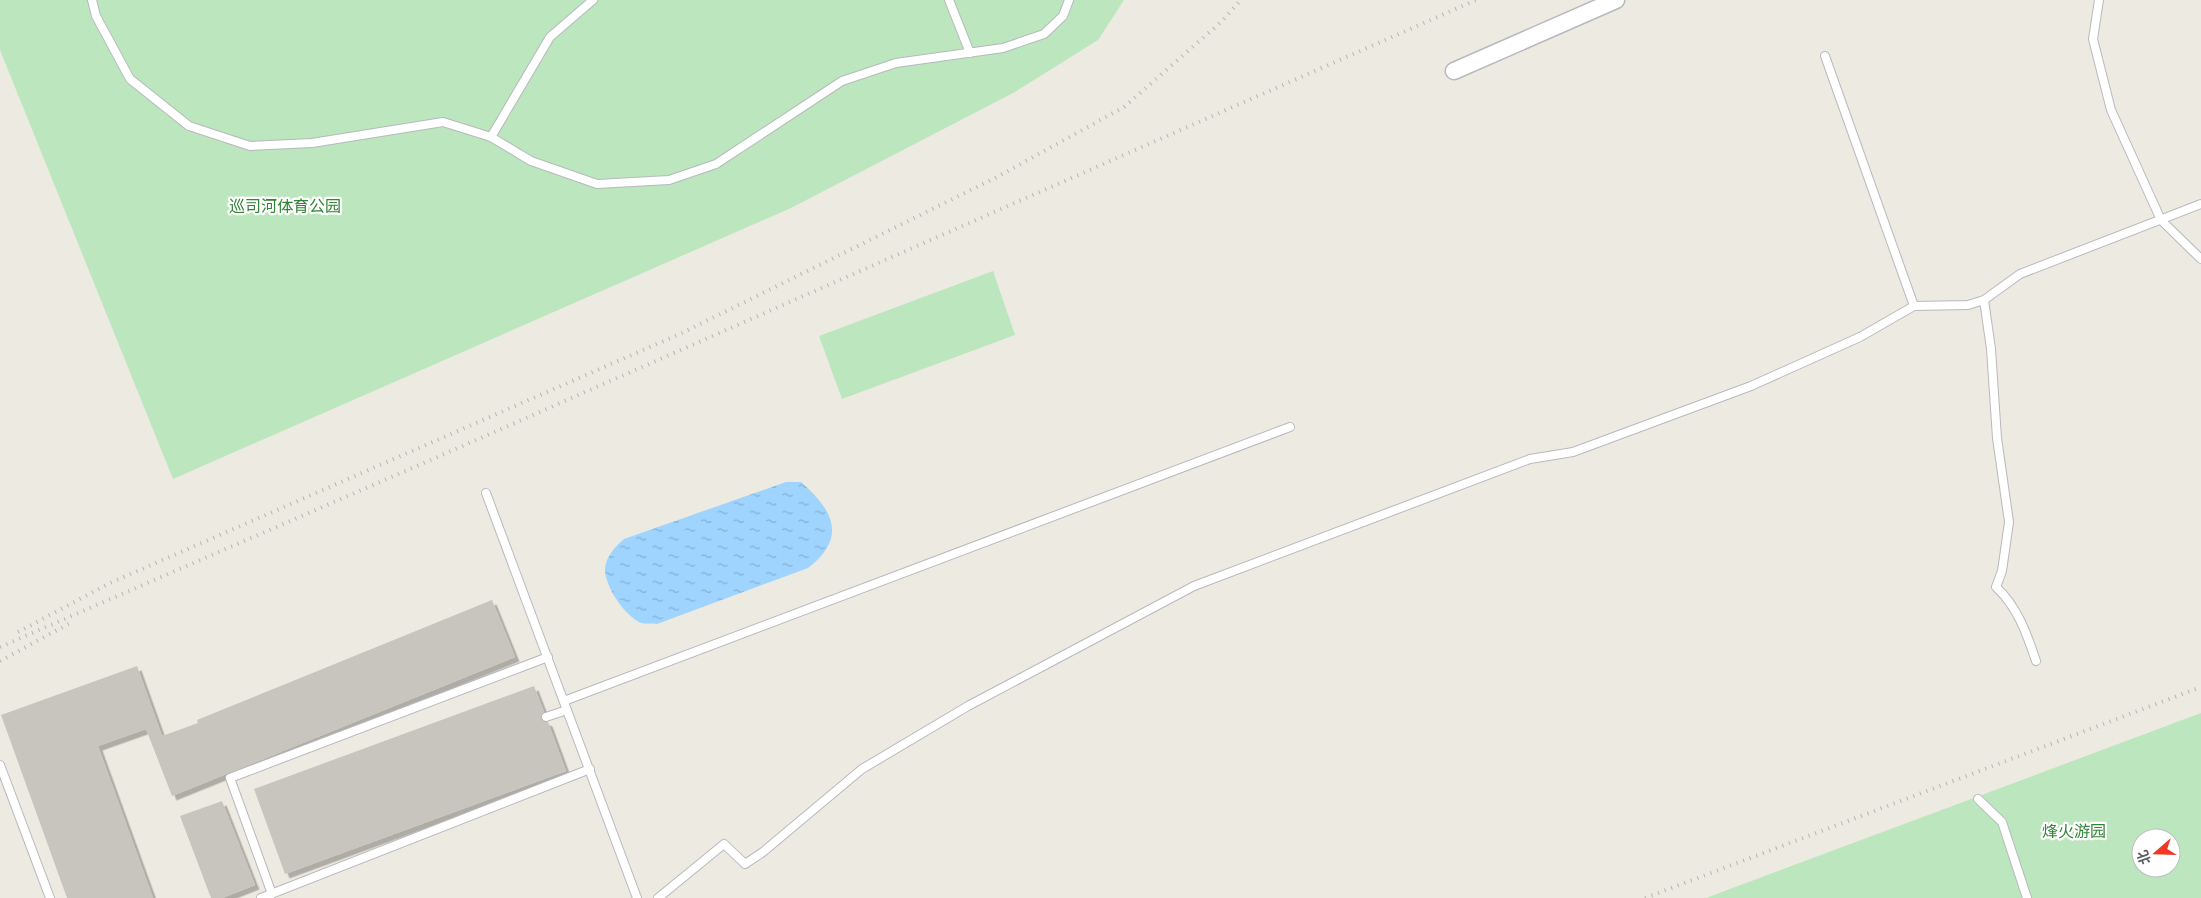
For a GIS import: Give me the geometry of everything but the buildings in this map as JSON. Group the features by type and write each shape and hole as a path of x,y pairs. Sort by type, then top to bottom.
{"street":[{"path":"1454,72 1616,0"}],"lane":[{"path":"92,0 96,16 130,79 188,126 250,146 312,143 443,122 491,137 531,162 597,184 669,180 716,164 842,81 896,63 1003,48 1044,34 1063,16 1069,0"},
{"path":"491,137 550,37 593,0"},
{"path":"950,0 970,53"},
{"path":"2100,0 2093,39 2111,110 2161,220 2201,259"},
{"path":"1825,56 1914,306"},
{"path":"658,898 724,844 745,864 763,852 862,769 968,706 1194,586 1530,459 1573,452 1751,386 1860,337 1914,306 1968,305 1984,300 2020,274 2201,204"},
{"path":"1984,300 1991,350 1997,438 2009,522 2002,571 1996,587 2003,594 2026,630 2036,661"},
{"path":"564,701 1290,427"},
{"path":"486,493 637,898"},
{"path":"272,894 230,778 548,657"},
{"path":"546,717 567,710"},
{"path":"0,765 3,780 50,898"},
{"path":"261,898 590,769"},
{"path":"1978,800 2002,822 2027,898"}],"green space":[{"name":"巡司河体育公园","path":"0,0 1124,0 1098,40 1015,92 791,208 173,479 0,50"},
{"path":"993,271 1015,335 842,399 819,336"},
{"name":"烽火游园","path":"2201,713 2201,898 1706,898"}],"water":[{"path":"786,482 801,482 812,492 828,513 831,524 832,535 828,545 820,557 808,568 657,624 641,623 622,607 608,583 605,568 610,555 624,539"}],"railway":[{"path":"18,632 110,583 682,333 995,178 1124,107 1220,23 1241,0"},
{"path":"0,647 433,459 1476,0"},
{"path":"0,661 72,622"},
{"path":"1645,898 2201,687"}]}
